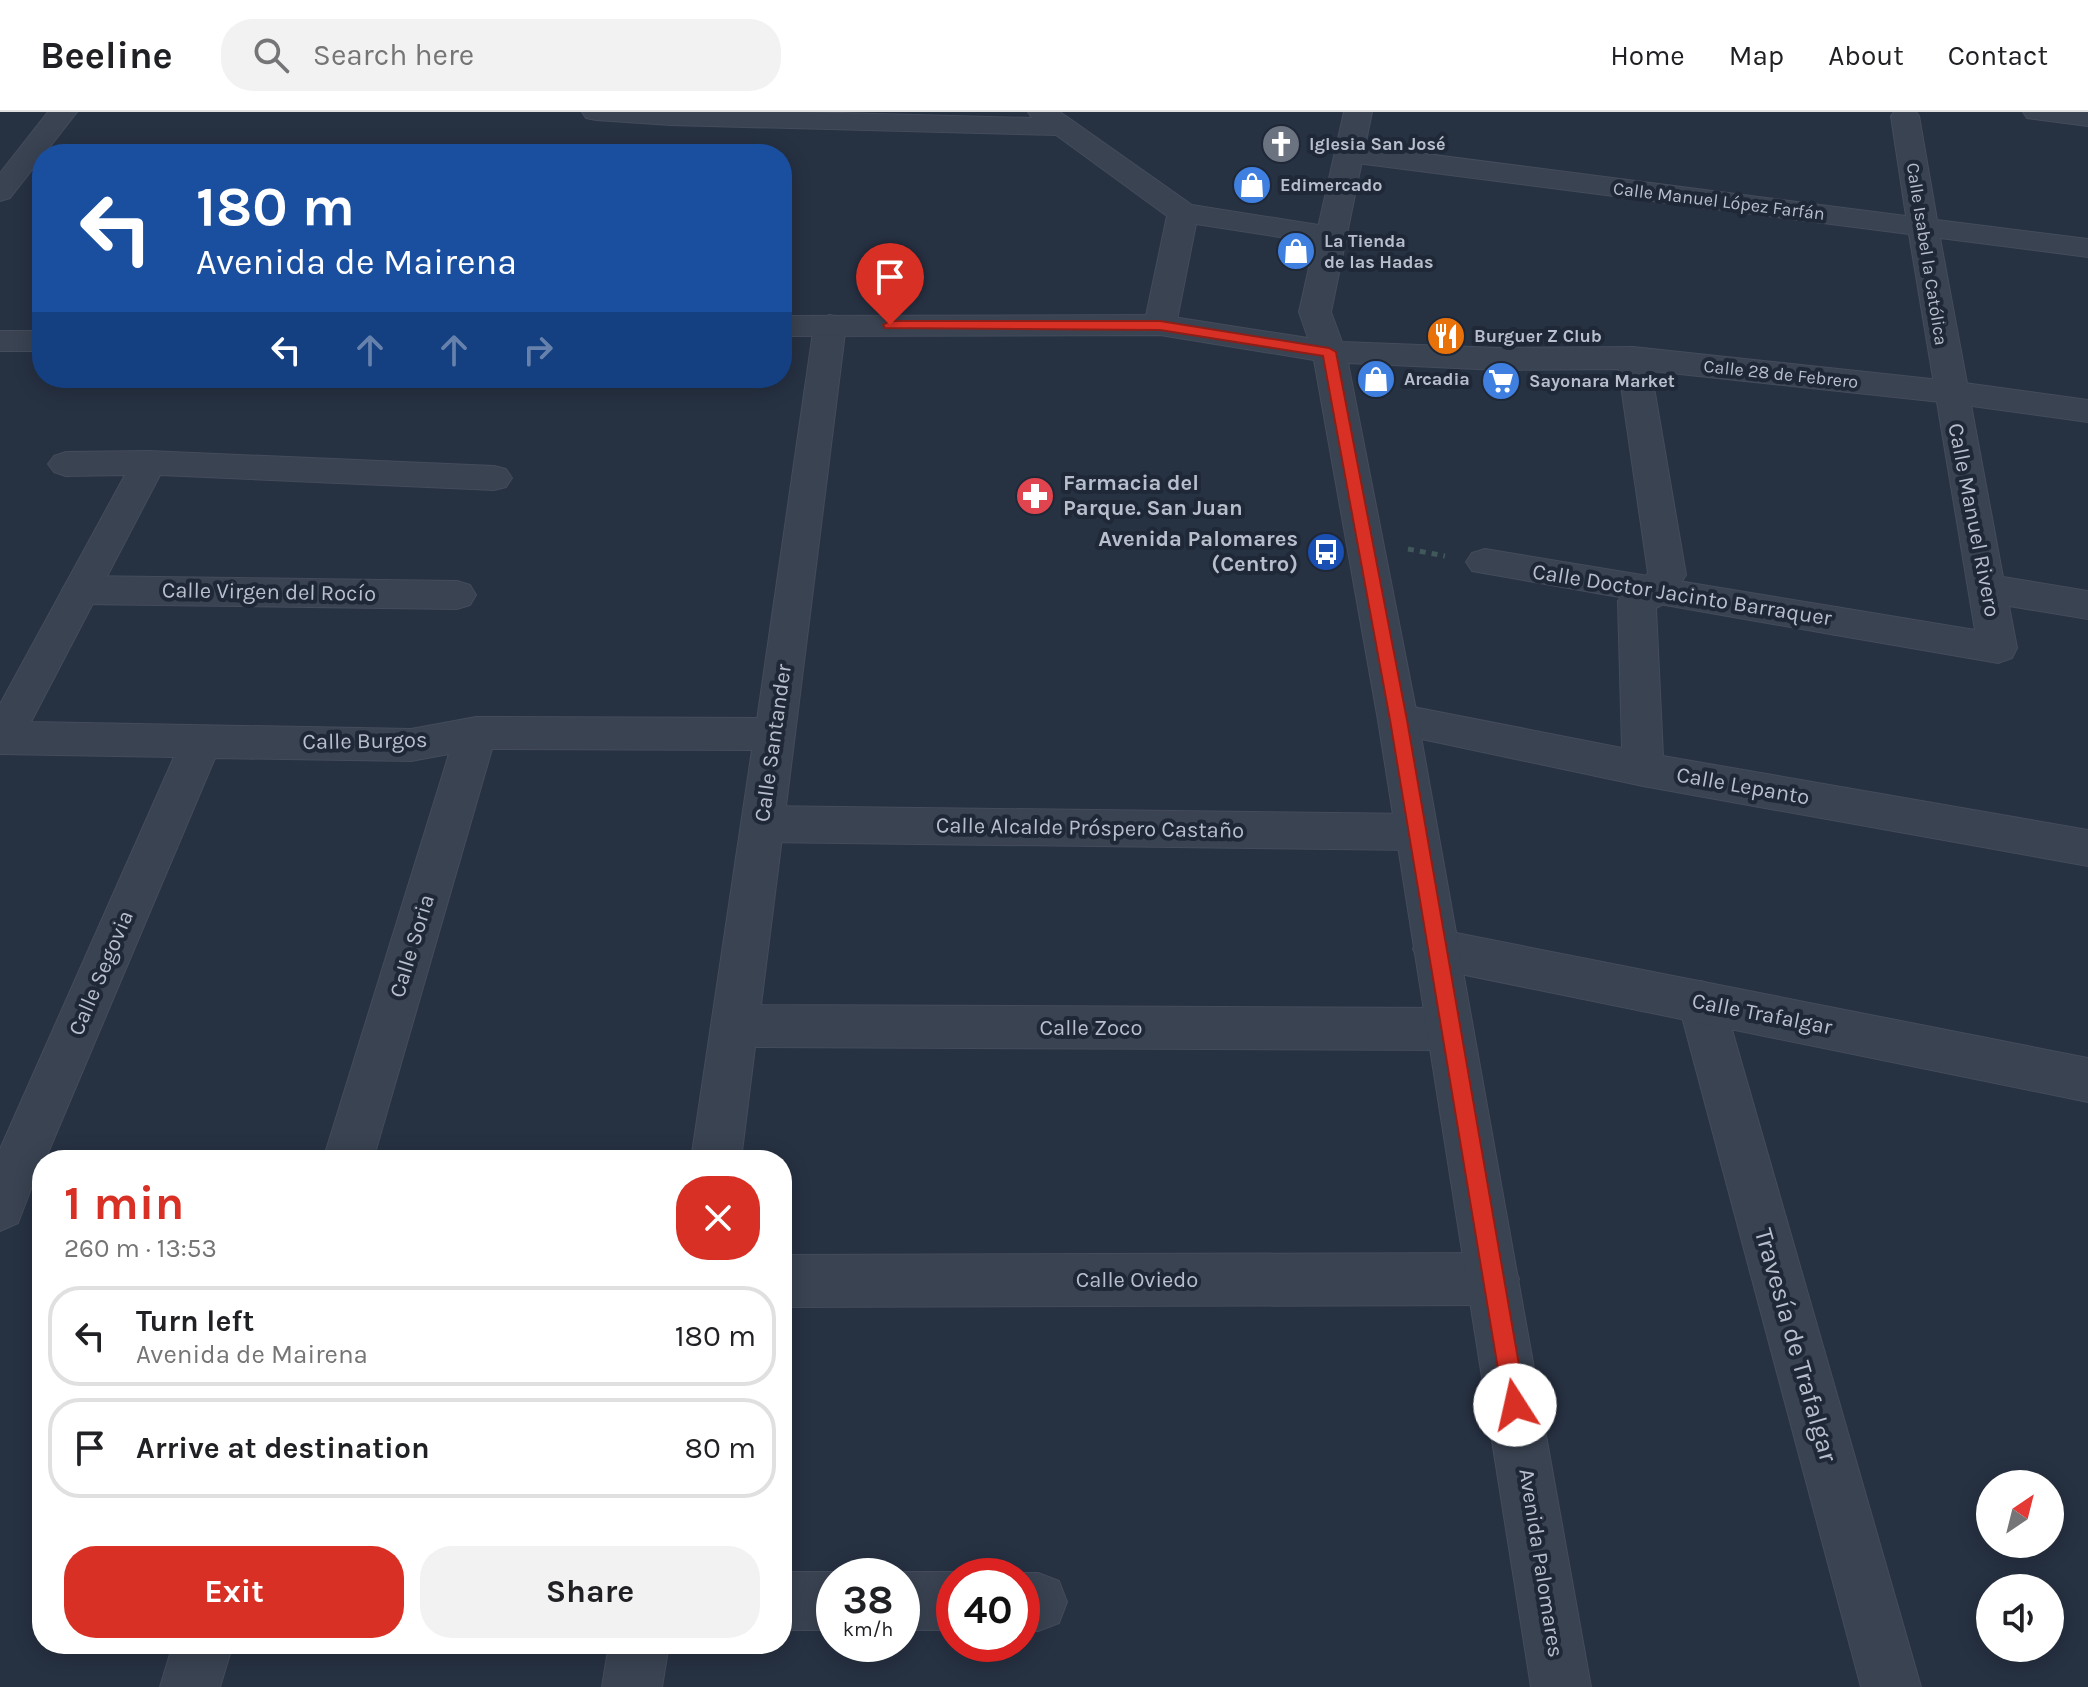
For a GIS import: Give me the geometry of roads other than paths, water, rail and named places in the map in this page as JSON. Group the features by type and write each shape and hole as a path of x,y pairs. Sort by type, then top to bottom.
{"street":[{"path":"38,144 63,112"},
{"path":"596,112 1052,120 1183,213 1331,236"},
{"name":"Avenida Palomares","path":"1358,112 1315,312 1329,352 1398,720 1561,1687"},
{"path":"2037,112 2088,118"},
{"name":"Calle Isabel la Católica","path":"1906,113 1950,392"},
{"path":"0,192 32,151"},
{"name":"Calle Manuel López Farfán","path":"1349,153 2088,248"},
{"path":"1160,325 1183,213"},
{"name":"Calle Santander","path":"717,1150 830,325"},
{"name":"Calle 28 de Febrero","path":"792,326 1160,325 1329,352 1499,359 1633,358 1950,392 2088,411"},
{"path":"0,341 32,341"},
{"path":"1633,358 1667,575 1656,591 1637,601 1643,769"},
{"name":"Calle Manuel Rivero","path":"1950,392 1998,648"},
{"path":"66,464 149,463 494,478"},
{"name":"Calle Burgos","path":"149,463 1,738 411,745 476,733 775,734"},
{"name":"Calle Doctor Jacinto Barraquer","path":"1485,562 1998,648"},
{"path":"1987,588 2088,605"},
{"name":"Calle Virgen del Rocío","path":"81,590 457,595"},
{"name":"Calle Lepanto","path":"1398,720 1643,769 2088,848"},
{"name":"Calle Soria","path":"351,1150 476,733"},
{"name":"Calle Segovia","path":"0,1206 202,741"},
{"name":"Calle Alcalde Próspero Castaño","path":"762,824 1417,832"},
{"name":"Calle Trafalgar","path":"1436,949 2088,1080"},
{"name":"Travesía de Trafalgar","path":"1701,1002 1891,1687"},
{"name":"Calle Zoco","path":"734,1026 1449,1029"},
{"name":"Calle Oviedo","path":"792,1281 1493,1279"},
{"path":"792,1601 816,1601"},
{"path":"190,1687 200,1654"},
{"path":"632,1687 637,1654"}],"place":[{"name":"Iglesia San José","path":"1281,144"},
{"name":"Edimercado","path":"1252,185"},
{"name":"La Tienda de las Hadas","path":"1296,251"},
{"name":"Burguer Z Club","path":"1446,336"},
{"name":"Arcadia","path":"1376,379"},
{"name":"Sayonara Market","path":"1501,381"},
{"name":"Farmacia del Parque. San Juan","path":"1035,496"},
{"name":"Avenida Palomares (Centro)","path":"1326,552"}]}
